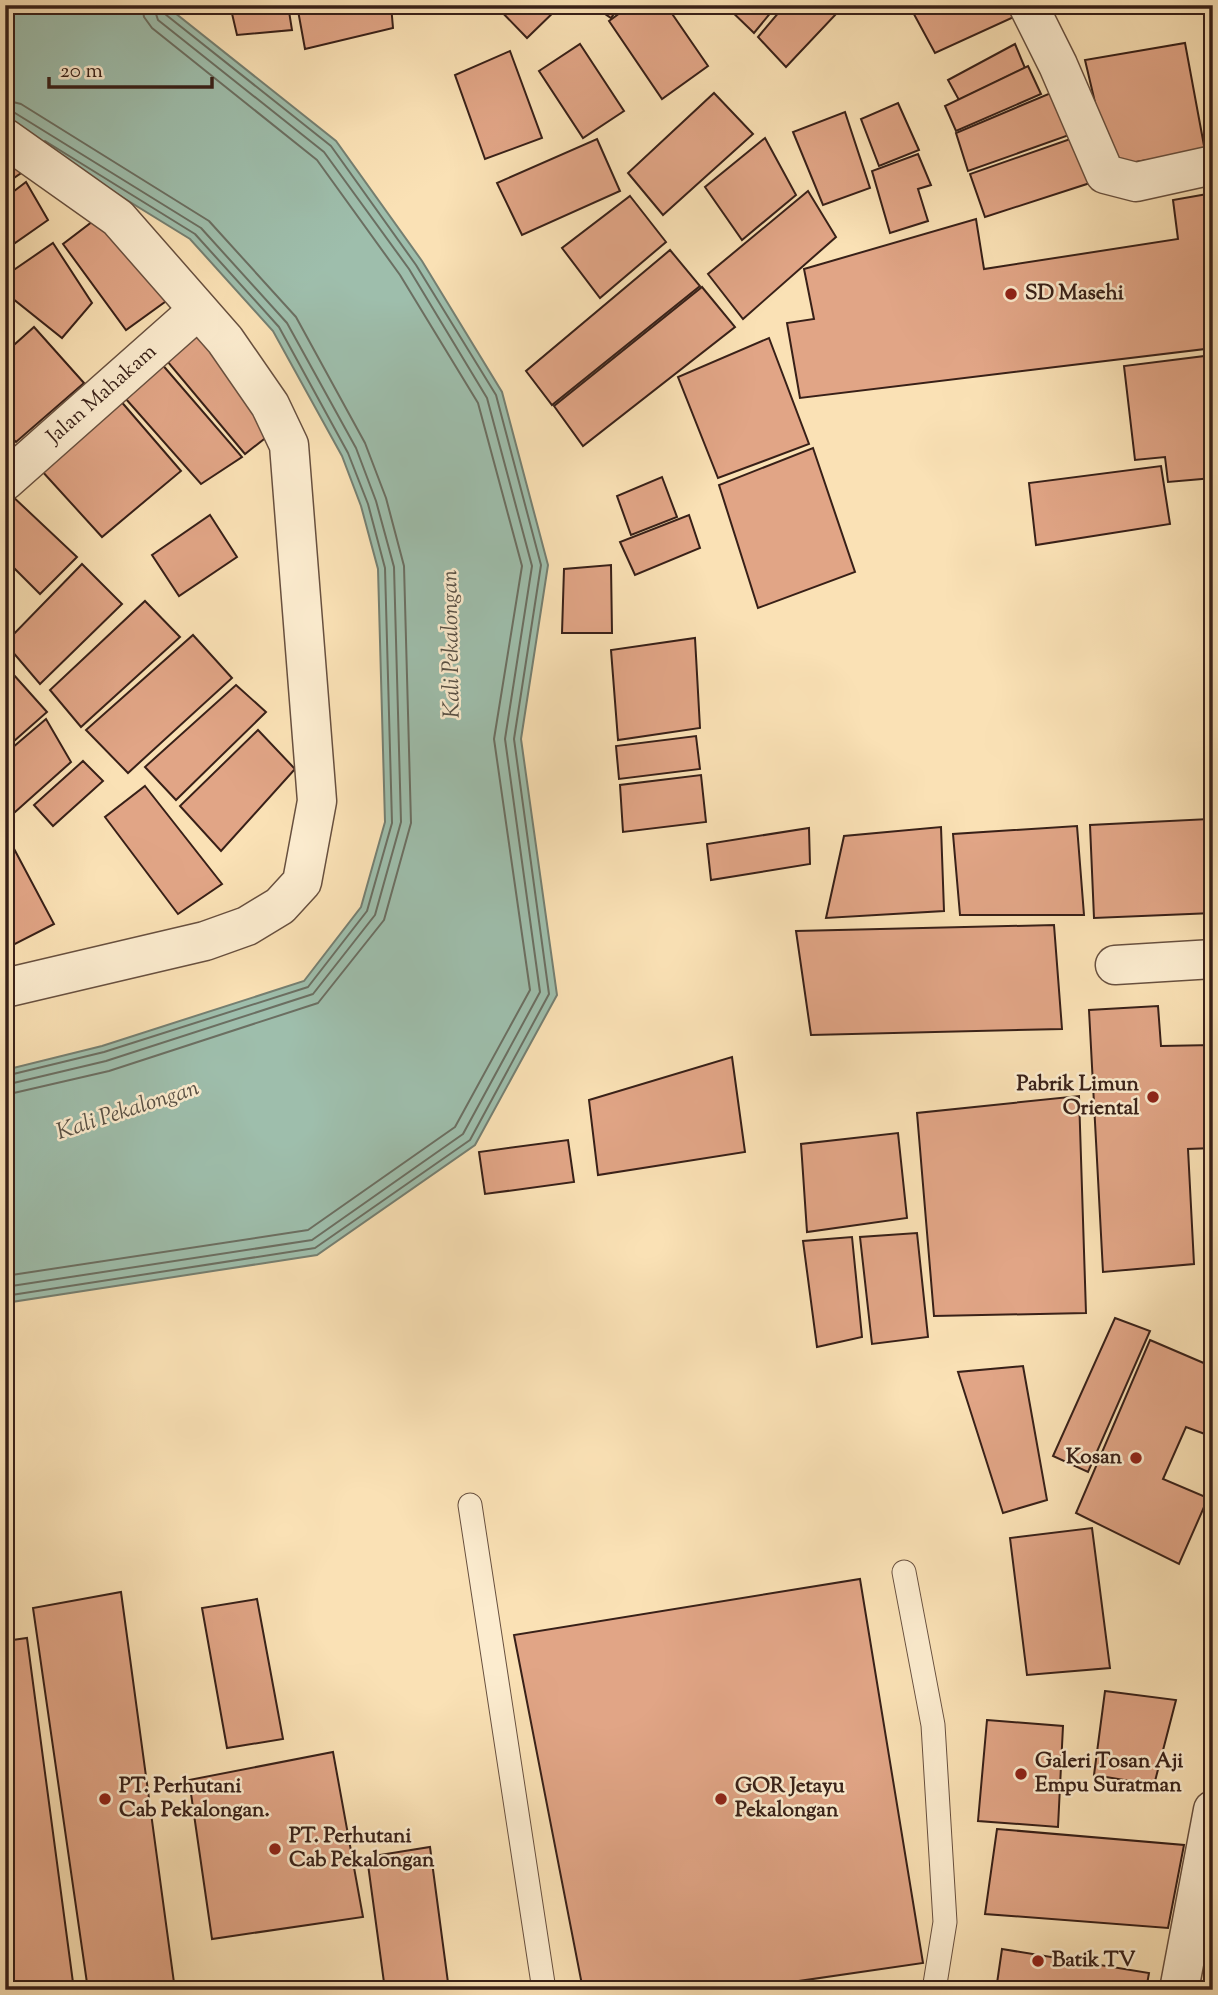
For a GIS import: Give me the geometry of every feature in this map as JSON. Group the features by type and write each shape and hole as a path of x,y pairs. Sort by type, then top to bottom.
{"street":[{"path":"1028,5 1058,65 1105,174 1136,182 1213,165"},
{"path":"5,138 118,218 225,340 270,405 289,445 317,801 302,882 280,906 247,926 205,940 5,988"},
{"name":"Jalan Mahakam","path":"8,475 198,310"},
{"path":"1115,965 1213,959"},
{"path":"1179,1990 1213,1810"}],"lane":[{"path":"470,1505 544,1990"},
{"path":"904,1572 933,1725 945,1922 934,1990"}],"water":[{"name":"Kali Pekalongan","path":"5,5 165,5 336,141 422,261 502,392 548,565 521,739 557,995 475,1145 317,1255 5,1303 5,1070 102,1046 304,981 361,907 385,822 378,569 361,506 342,456 273,331 190,239 5,125"}],"building":[{"path":"230,5 288,5 292,30 237,35"},
{"path":"297,5 391,5 393,28 305,49"},
{"path":"495,5 561,5 527,38"},
{"path":"592,5 620,5 611,18"},
{"path":"631,5 666,5 708,66 662,99 609,21"},
{"path":"725,5 777,5 754,33"},
{"path":"785,5 830,5 837,13 786,67 758,37"},
{"path":"909,5 1011,5 1016,16 935,53"},
{"path":"1185,43 1205,151 1110,166 1085,60"},
{"path":"580,44 624,111 583,138 539,71"},
{"path":"1015,44 1025,68 959,100 948,80"},
{"path":"510,51 542,138 485,159 455,75"},
{"path":"1028,66 1041,94 956,131 945,106"},
{"path":"1058,90 1072,134 968,171 956,133"},
{"path":"714,93 753,134 663,215 628,173"},
{"path":"898,103 919,150 879,166 861,119"},
{"path":"845,112 870,188 823,205 793,132"},
{"path":"1076,137 1093,182 985,217 970,174"},
{"path":"765,138 796,195 742,240 705,187"},
{"path":"597,139 620,191 522,235 497,183"},
{"path":"5,143 27,169 5,184"},
{"path":"918,154 931,185 918,189 928,221 890,233 872,171"},
{"path":"26,182 48,220 15,243 5,228 5,198"},
{"path":"808,191 836,237 743,319 708,274"},
{"name":"SD Masehi","path":"1213,193 1213,348 800,398 787,323 814,319 804,269 976,219 984,269 1178,239 1173,200"},
{"path":"630,196 666,242 600,298 562,248"},
{"path":"105,212 169,299 126,330 63,244"},
{"path":"53,243 92,303 62,338 12,298 5,283 5,276"},
{"path":"670,250 700,286 552,405 526,371"},
{"path":"702,287 735,327 583,446 554,406"},
{"path":"34,327 84,383 16,442 5,431 5,353"},
{"path":"195,331 278,428 245,454 162,355"},
{"path":"769,338 809,444 718,478 678,377"},
{"path":"154,355 242,457 201,484 118,390"},
{"path":"1213,355 1213,478 1168,482 1165,457 1135,460 1124,366"},
{"path":"119,399 181,471 102,537 41,470"},
{"path":"813,448 855,572 758,608 719,485"},
{"path":"1161,466 1170,524 1036,545 1029,483"},
{"path":"662,477 677,517 631,535 617,496"},
{"path":"9,493 77,557 40,594 5,559 5,497"},
{"path":"210,515 237,557 179,596 152,555"},
{"path":"689,515 700,548 635,575 620,542"},
{"path":"82,564 122,604 40,684 5,643"},
{"path":"611,565 612,633 562,633 564,569"},
{"path":"145,601 180,637 81,727 50,690"},
{"path":"193,635 232,678 128,773 86,730"},
{"path":"695,638 700,728 618,740 611,650"},
{"path":"13,674 47,712 5,749 5,682"},
{"path":"236,685 266,712 176,800 145,767"},
{"path":"46,719 71,762 5,821 5,754"},
{"path":"258,730 295,769 221,851 180,806"},
{"path":"696,736 700,769 619,779 616,746"},
{"path":"83,761 103,781 53,826 34,805"},
{"path":"701,775 706,822 623,832 620,785"},
{"path":"145,786 222,884 178,914 105,817"},
{"path":"1209,819 1213,913 1094,918 1090,825"},
{"path":"1077,826 1084,915 960,915 953,834"},
{"path":"941,827 944,911 826,918 844,836"},
{"path":"809,828 810,864 711,880 707,844"},
{"path":"12,845 54,924 13,945 5,930 5,849"},
{"path":"1054,925 1062,1029 811,1035 796,931"},
{"name":"Pabrik Limun Oriental","path":"1158,1006 1161,1046 1213,1045 1213,1148 1188,1149 1194,1264 1103,1272 1089,1010"},
{"path":"732,1057 745,1152 598,1175 589,1100"},
{"path":"1079,1096 1086,1313 934,1316 917,1113"},
{"path":"898,1133 907,1218 807,1232 801,1144"},
{"path":"568,1140 574,1182 485,1194 479,1152"},
{"path":"917,1233 928,1337 872,1344 860,1237"},
{"path":"852,1237 862,1337 817,1347 803,1241"},
{"path":"1115,1318 1150,1331 1088,1472 1053,1456"},
{"name":"Kosan","path":"1150,1340 1213,1367 1213,1437 1186,1427 1163,1479 1208,1498 1179,1564 1076,1513"},
{"path":"1023,1366 1047,1500 1003,1513 958,1372"},
{"path":"1092,1528 1110,1668 1027,1675 1010,1538"},
{"name":"GOR Jetayu Pekalongan","path":"860,1579 923,1963 737,1990 583,1990 514,1635"},
{"name":"PT. Perhutani Cab Pekalongan.","path":"121,1592 175,1990 88,1990 33,1608"},
{"path":"257,1599 283,1739 227,1748 202,1608"},
{"path":"27,1638 74,1990 5,1990 5,1641"},
{"path":"1105,1691 1176,1700 1154,1785 1094,1775"},
{"name":"Galeri Tosan Aji Empu Suratman","path":"987,1720 1063,1726 1058,1827 978,1821"},
{"name":"PT. Perhutani Cab Pekalongan","path":"333,1752 363,1917 212,1939 189,1780"},
{"path":"997,1829 1184,1845 1168,1928 985,1914"},
{"path":"430,1847 449,1990 385,1990 367,1857"},
{"name":"Batik TV","path":"1002,1949 1149,1973 1146,1990 996,1990"}],"place":[{"name":"SD Masehi","path":"1011,294"},
{"name":"Pabrik Limun Oriental","path":"1153,1097"},
{"name":"Kosan","path":"1136,1458"},
{"name":"Galeri Tosan Aji Empu Suratman","path":"1021,1774"},
{"name":"PT. Perhutani Cab Pekalongan.","path":"105,1799"},
{"name":"GOR Jetayu Pekalongan","path":"721,1799"},
{"name":"PT. Perhutani Cab Pekalongan","path":"275,1849"},
{"name":"Batik TV","path":"1038,1961"}]}
